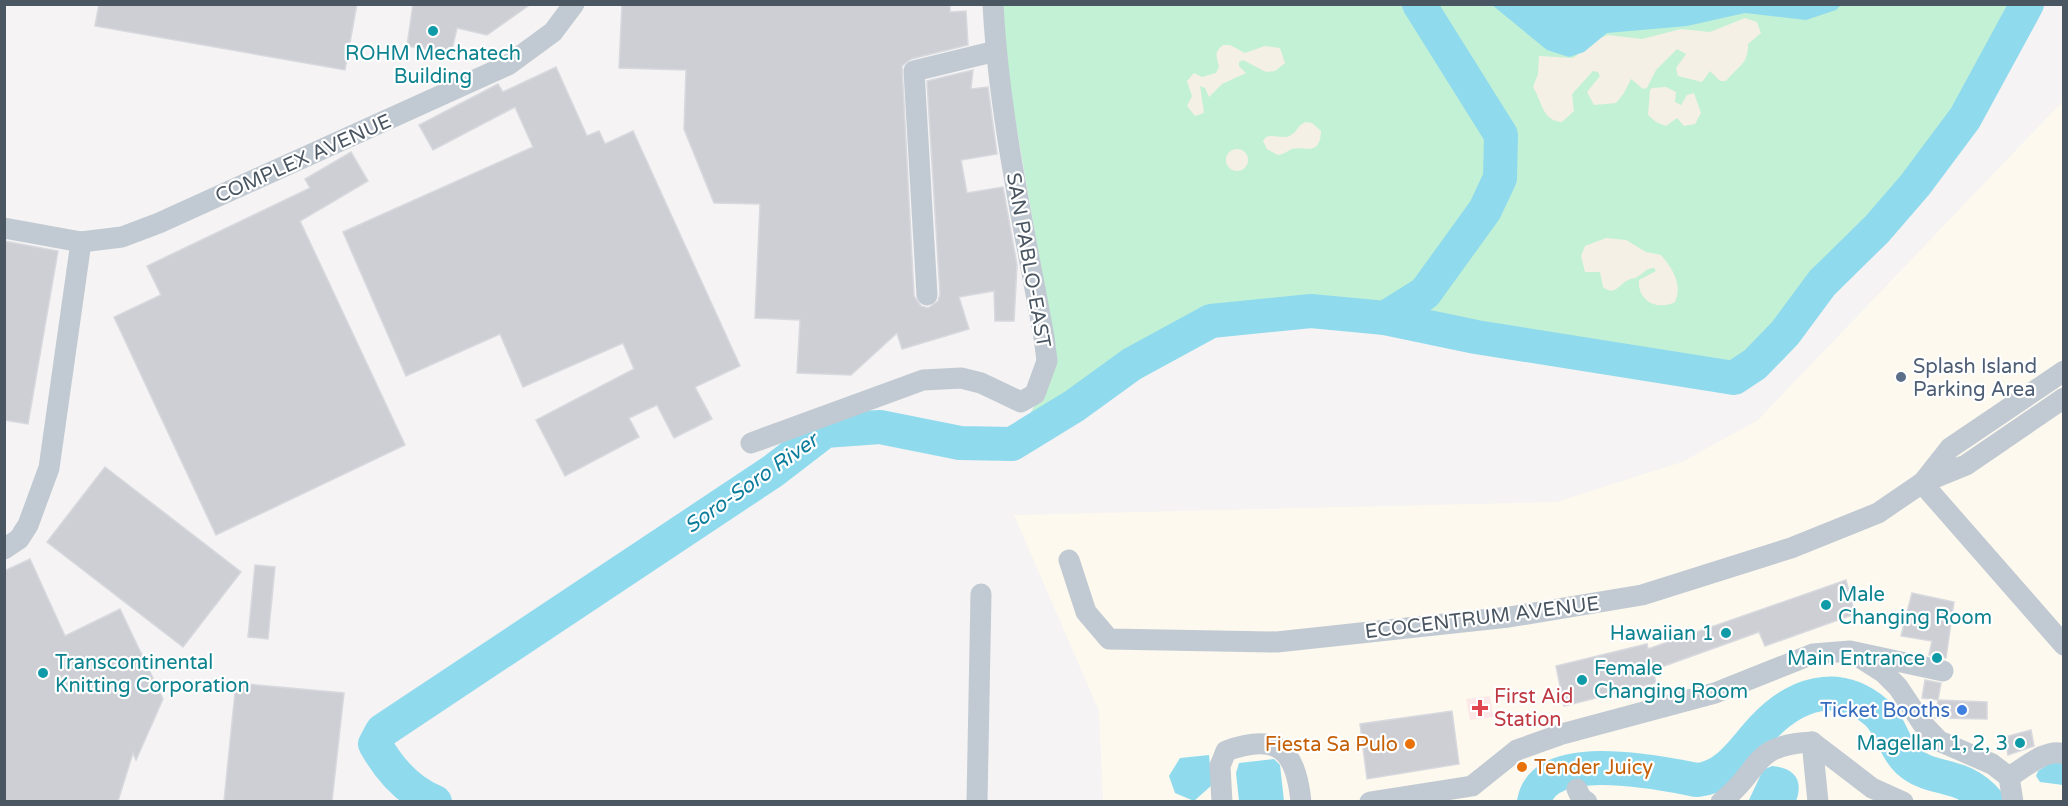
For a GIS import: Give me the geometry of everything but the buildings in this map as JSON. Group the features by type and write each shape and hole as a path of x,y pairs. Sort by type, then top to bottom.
{"street":[{"name":"COMPLEX AVENUE","path":"4,228 81,242 122,237 159,224 508,65 553,32 574,4"},
{"name":"SAN PABLO-EAST","path":"751,443 923,380 961,378 981,383 1021,402 1035,394 1047,361 1006,134 993,4"},
{"path":"927,295 914,71 996,51"},
{"path":"4,549 19,538 28,525 49,468 81,242"},
{"name":"ECOCENTRUM AVENUE","path":"1922,483 1950,448 2064,371"},
{"name":"ECOCENTRUM AVENUE","path":"1069,560 1086,612 1109,639 1277,642 1509,617 1642,595 1791,548 1878,513 1922,483 1966,465 2064,398"},
{"path":"1922,483 2064,645"},
{"path":"977,801 981,594"},
{"path":"1370,801 1477,794 1517,750 1563,734 1715,693 1813,654 1850,651 1943,671"},
{"path":"1850,651 1884,673 1898,687 1922,723 1938,741 1992,764 2009,777 2013,801"},
{"path":"1812,742 1818,801"},
{"path":"1721,801 1749,774 1764,753 1786,743 1812,742 1872,788 1903,801"},
{"path":"1222,801 1220,766 1226,752 1240,746 1270,744 1282,748 1293,763 1301,801"},
{"path":"2009,777 2045,755 2059,752 2064,754"}],"shaded area":[{"path":"2063,101 2063,801 1103,801 1099,711 1014,515 1556,502 1682,462 1758,420"},
{"name":"First Aid Station","path":"1490,696 1493,717 1470,720 1466,699"}],"green space":[{"path":"1002,5 2027,5 1965,118 1915,185 1877,229 1822,283 1785,333 1755,364 1734,378 1476,337 1385,318 1311,311 1211,321 1132,364 1074,406 1012,444 1041,395 1056,354 1003,49"}],"sand":[{"path":"1745,18 1757,22 1761,33 1748,44 1744,61 1726,81 1720,81 1710,71 1702,82 1678,76 1676,68 1686,54 1677,49 1656,70 1647,88 1643,89 1631,79 1616,103 1594,105 1587,92 1600,76 1598,72 1593,71 1572,94 1574,111 1562,122 1555,121 1546,114 1533,87 1538,74 1539,56 1573,58 1598,39 1608,35 1642,39 1681,29 1710,32"},
{"path":"1223,45 1230,45 1245,53 1265,46 1280,48 1285,63 1275,71 1266,72 1243,60 1239,62 1239,66 1246,73 1222,84 1209,97 1205,88 1200,86 1204,113 1195,116 1187,106 1192,96 1187,81 1194,73 1202,77 1216,73 1219,67 1217,53"},
{"path":"1666,87 1676,92 1675,102 1681,105 1687,95 1694,93 1701,113 1695,124 1684,126 1677,118 1666,126 1656,122 1648,115 1650,90"},
{"path":"1306,122 1312,123 1321,131 1318,145 1315,148 1297,148 1278,155 1267,149 1263,141 1266,137 1288,136"},
{"path":"1237,149 1245,152 1248,160 1245,168 1237,171 1229,168 1226,160 1229,152"},
{"path":"1606,238 1626,240 1646,252 1661,255 1669,265 1677,283 1675,302 1668,305 1656,305 1641,294 1639,280 1656,271 1654,268 1636,278 1629,279 1611,291 1603,287 1600,272 1585,272 1581,256 1585,246"}],"water":[{"path":"1492,5 1841,5 1836,10 1806,20 1745,13 1687,26 1607,33 1584,52 1569,57 1547,50"},
{"path":"1209,755 1212,785 1194,801 1175,793 1169,776 1180,758"},
{"path":"1274,759 1280,765 1284,801 1239,801 1236,773 1239,763"},
{"path":"2052,762 2063,762 2063,785 2040,782 2036,776 2038,771"},
{"path":"1772,766 1786,769 1795,776 1799,787 1796,801 1748,802 1763,770"}],"waterway":[{"path":"1385,318 1425,293 1485,210 1500,178 1501,135 1419,4"},
{"name":"Soro-Soro River","path":"435,802 416,792 386,762 375,744 382,731 773,471 825,431 880,427 960,443 1012,444 1074,406 1132,364 1211,321 1311,311 1385,318 1476,337 1734,378 1755,364 1785,333 1822,283 1877,229 1915,185 1965,118 2027,4"},
{"path":"1534,802 1542,785 1558,775 1580,769 1632,770 1697,780 1708,778 1718,774 1734,761 1775,716 1803,699 1832,694 1861,702 1876,712 1885,723 1903,756 1917,768 1967,785 1988,802"}],"place":[{"name":"ROHM Mechatech Building","path":"433,31"},
{"name":"Splash Island Parking Area","path":"1901,377"},
{"name":"Male Changing Room","path":"1826,605"},
{"name":"Hawaiian 1","path":"1726,633"},
{"name":"Main Entrance","path":"1937,658"},
{"name":"Transcontinental Knitting Corporation","path":"43,673"},
{"name":"Female Changing Room","path":"1582,680"},
{"name":"First Aid Station","path":"1480,708"},
{"name":"Ticket Booths","path":"1962,710"},
{"name":"Magellan 1, 2, 3","path":"2020,743"},
{"name":"Fiesta Sa Pulo","path":"1410,744"},
{"name":"Tender Juicy","path":"1522,767"}]}
